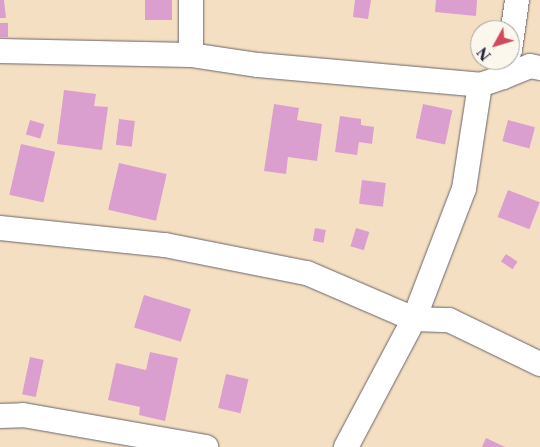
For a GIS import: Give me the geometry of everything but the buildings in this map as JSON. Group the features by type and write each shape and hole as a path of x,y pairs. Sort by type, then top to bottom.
{"street":[{"path":"191,0 191,55"},
{"path":"514,20 517,0"},
{"path":"0,51 191,55 258,65 480,85 504,70"},
{"path":"520,67 530,66 540,68"},
{"path":"346,447 414,319 464,189 480,85"},
{"path":"0,228 165,245 307,272 414,319 449,320 540,364"},
{"path":"0,416 23,416 206,447"}]}
